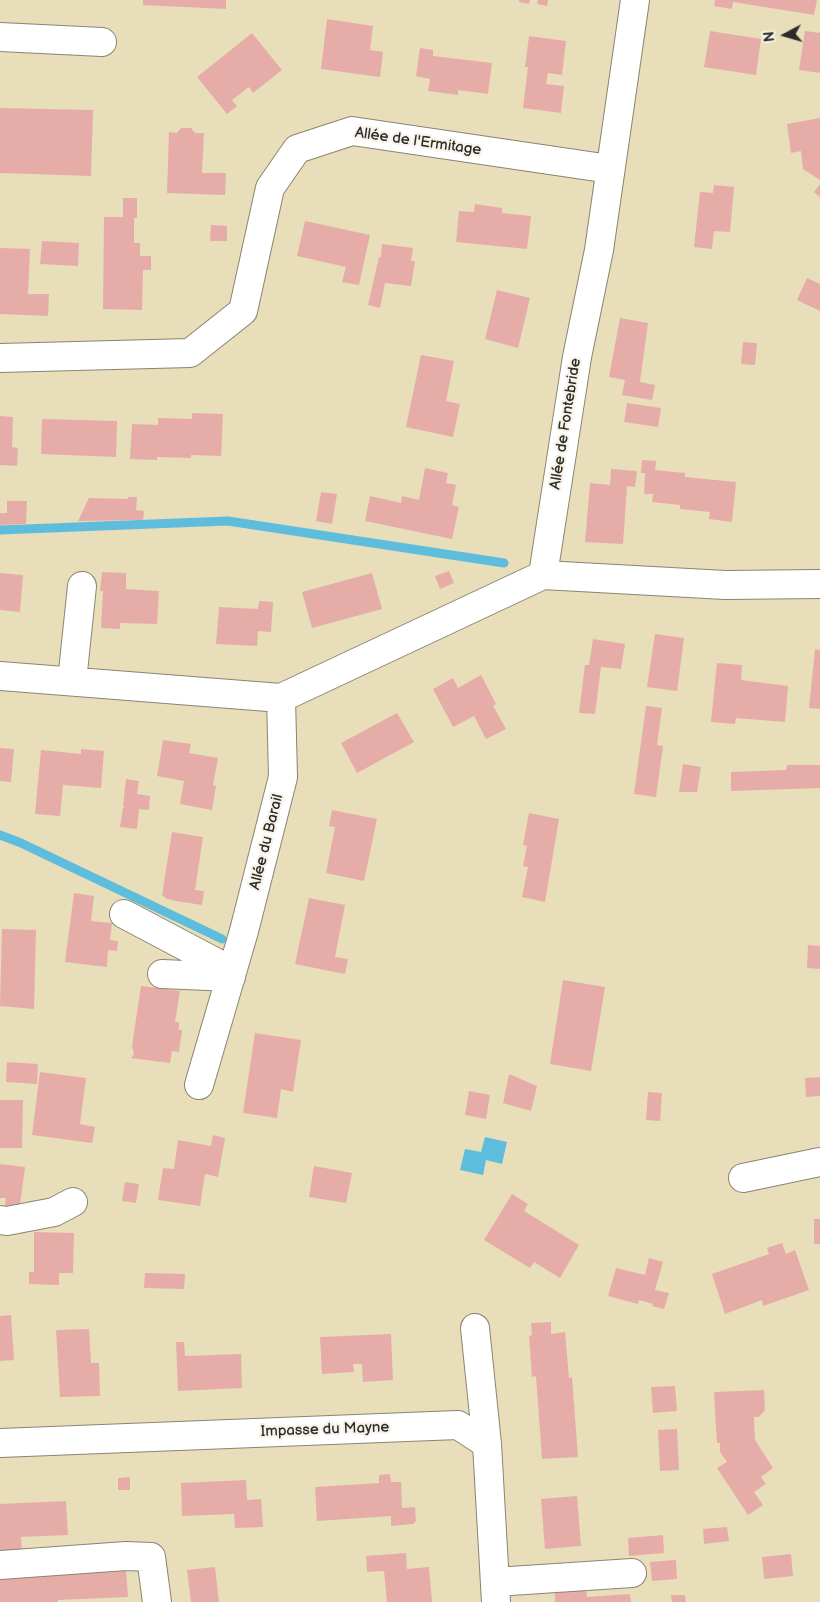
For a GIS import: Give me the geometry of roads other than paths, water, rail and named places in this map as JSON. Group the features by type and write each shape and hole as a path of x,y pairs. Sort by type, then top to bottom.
{"street":[{"name":"Allée de Fontebride","path":"543,575 577,358 599,250 636,0"},
{"path":"0,37 102,42"},
{"name":"Allée de l'Ermitage","path":"0,358 190,354 242,311 270,188 297,149 352,131 610,170"},
{"path":"0,676 281,698 543,575 725,585 820,584"},
{"path":"72,681 82,586"},
{"name":"Allée du Barail","path":"199,1085 235,963 283,777 281,698"},
{"path":"124,914 235,963"},
{"path":"162,974 235,963"},
{"path":"743,1178 820,1162"},
{"path":"0,1220 54,1212 73,1202"},
{"path":"475,1328 487,1444 496,1592 632,1572"},
{"name":"Impasse du Mayne","path":"0,1443 458,1425 487,1444"},
{"path":"0,1565 126,1556 151,1557 157,1602"}],"water":[{"path":"485,1137 507,1142 502,1164 486,1160 483,1175 460,1170 465,1149 481,1152"}],"waterway":[{"path":"0,530 228,521 504,563"},
{"path":"0,835 21,843 222,939"}]}
